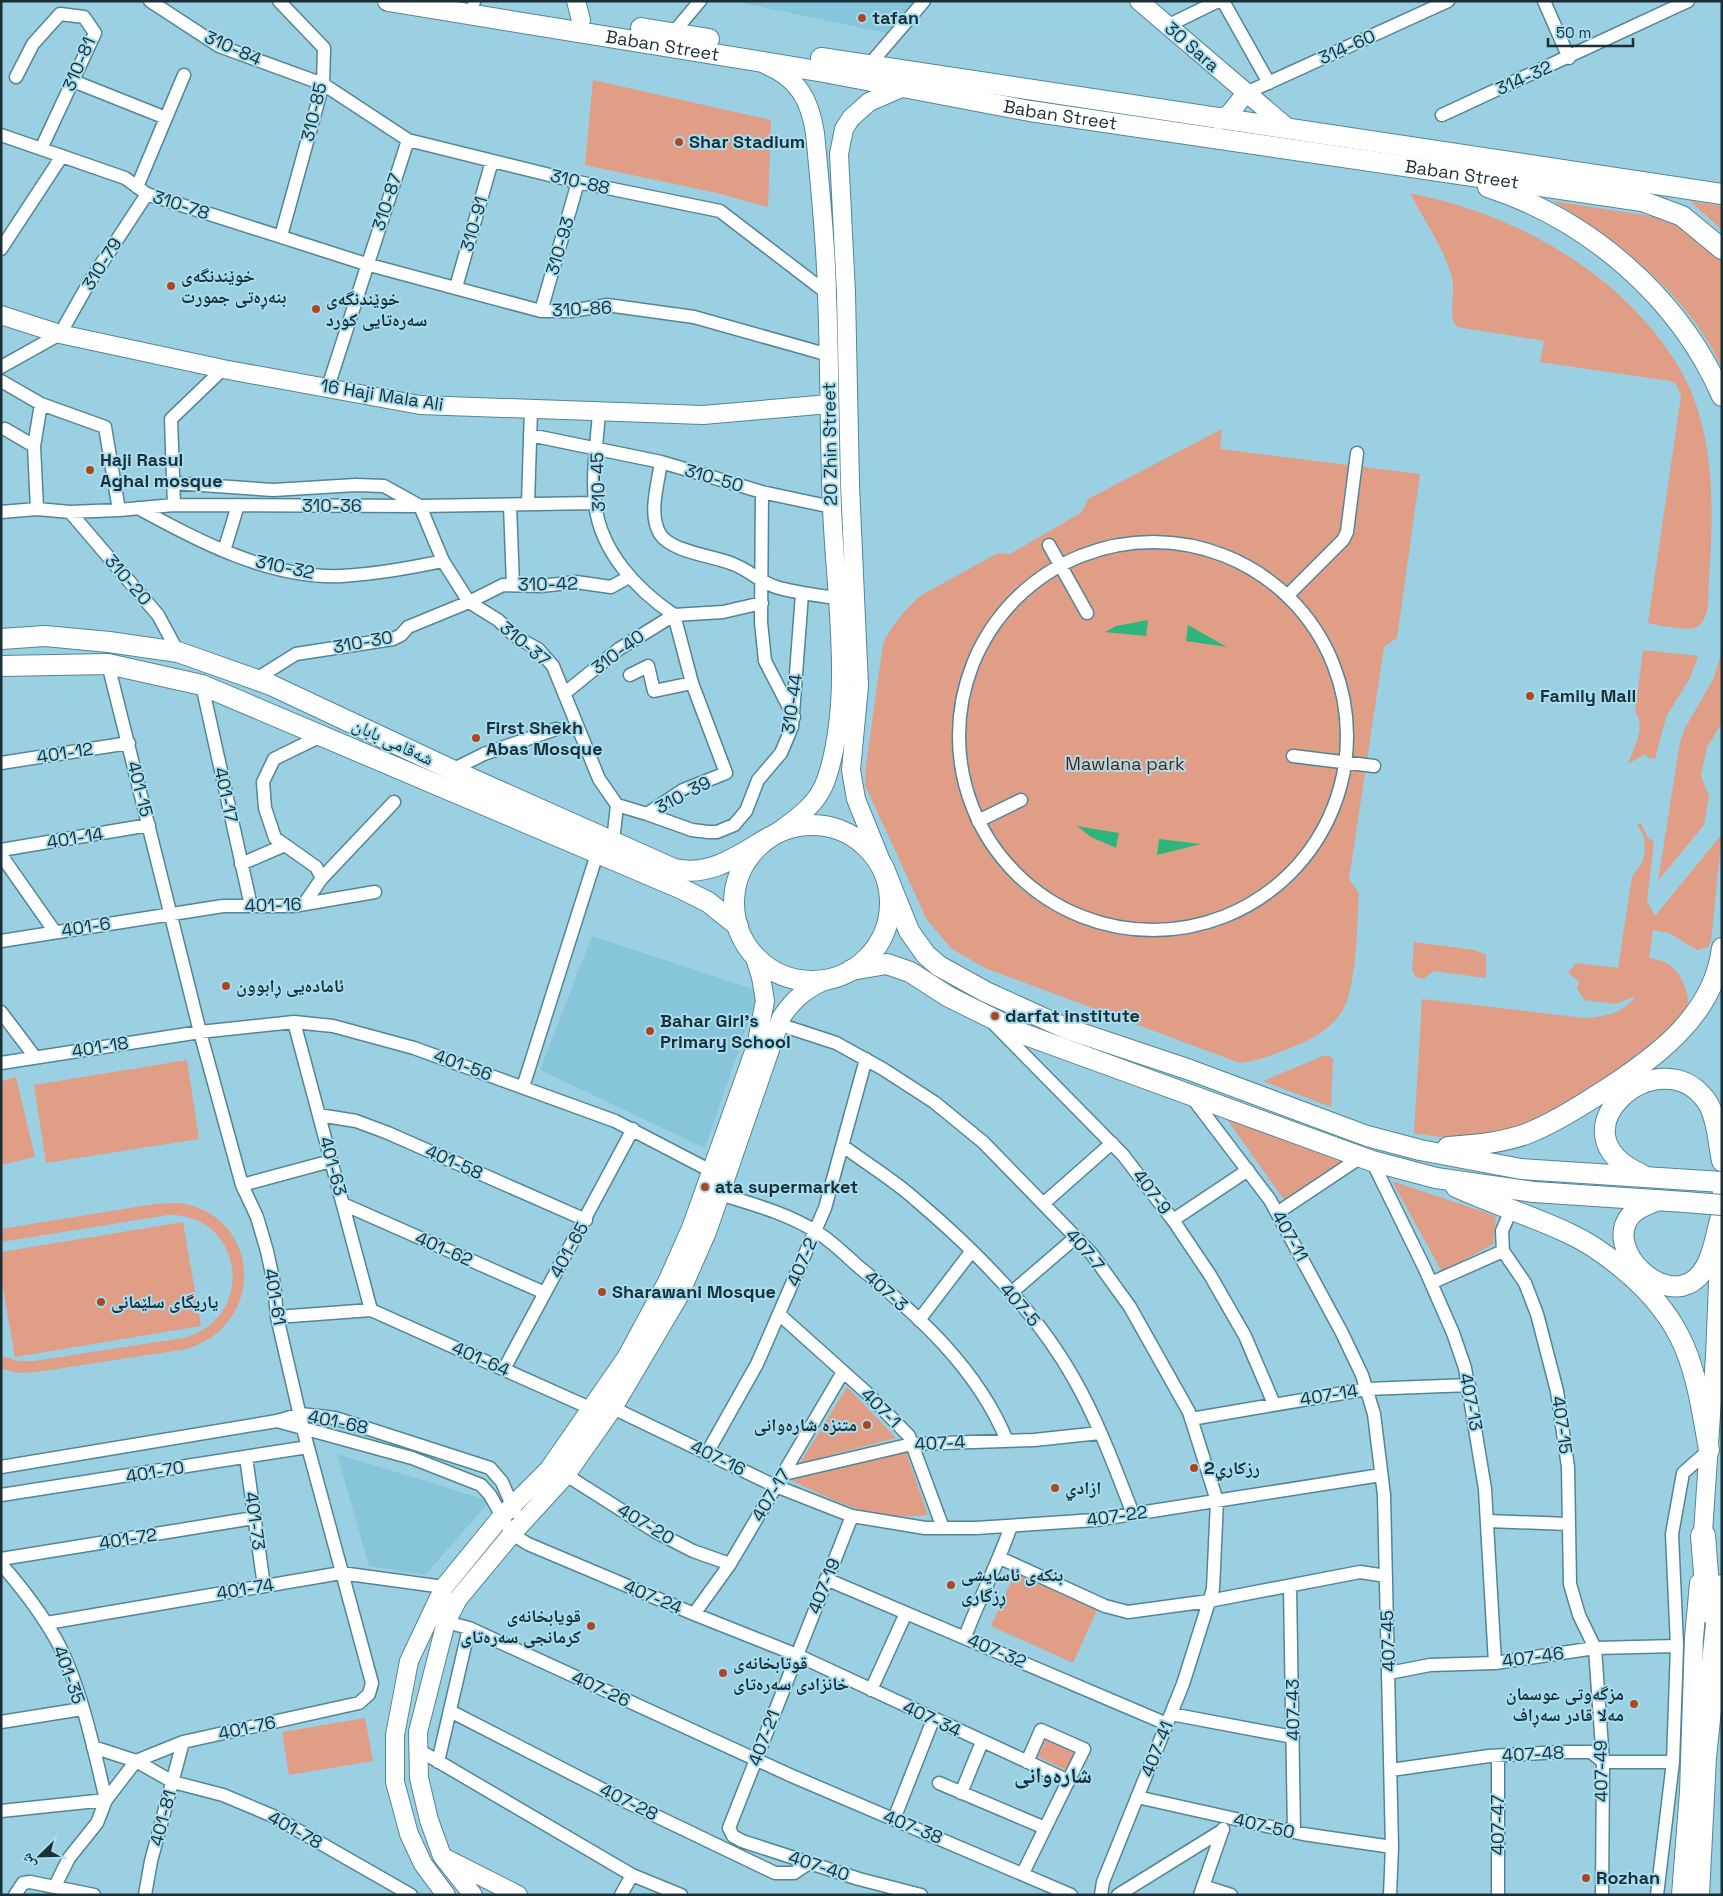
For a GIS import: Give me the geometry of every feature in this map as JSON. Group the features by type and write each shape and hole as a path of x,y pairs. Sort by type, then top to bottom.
{"highway":[{"path":"1702,1536 1714,1662"},
{"path":"1697,1895 1704,1757 1722,1587"}],"main road":[{"name":"Baban Street","path":"388,1 477,5 754,60 906,86 1030,111 1377,152 1397,156 1426,169 1656,205 1693,223 1722,249"},
{"path":"477,5 579,10 673,33 1220,120 1289,129 1377,152"},
{"path":"1397,156 1722,194"},
{"path":"1426,169 1521,199 1570,224 1608,251 1651,290 1678,321 1706,363 1722,396"},
{"name":"شەقامی بابان","path":"1,639 45,636 109,642 178,652 256,679 452,770 669,867 695,872 728,862 771,836"},
{"name":"شەقامی بابان","path":"1,666 108,664 202,684 695,895 738,926"},
{"path":"1658,1200 1632,1214 1624,1227 1623,1234 1627,1250 1635,1264 1653,1280 1673,1288 1687,1285 1703,1272 1712,1251 1721,1212 1685,1202 1658,1200 1534,1192 1436,1178 1366,1159 1026,1035 949,997 910,972 887,964 851,970 831,978 810,981 789,977 770,968 754,955 738,926 735,907 736,887 742,868 753,852 771,836 791,828 808,825 826,826 842,831 858,839 882,866 909,931 917,944 939,966 986,992 1065,1028 1190,1070 1367,1136 1420,1150 1521,1169 1722,1182"},
{"path":"851,970 867,958 879,942 887,924 890,904 882,866"},
{"path":"1420,1150 1478,1145 1526,1134 1554,1121 1614,1084 1665,1047 1693,1016 1714,980 1722,948"},
{"path":"1647,1177 1626,1168 1616,1160 1606,1142 1605,1126 1609,1111 1619,1098 1634,1088 1652,1080 1679,1081 1695,1088 1706,1100 1712,1113 1722,1161"},
{"path":"1436,1178 1568,1232 1598,1249 1635,1279 1662,1306 1673,1322 1689,1356 1701,1403 1709,1450"}],"street":[{"name":"310-84","path":"150,1 219,46 323,84"},
{"name":"310-85","path":"279,1 324,48 323,84 281,236"},
{"path":"673,33 700,1"},
{"path":"870,64 924,1"},
{"name":"30 Sara","path":"1139,1 1289,129"},
{"path":"1167,26 1218,1"},
{"path":"1223,1 1269,83"},
{"name":"314-60","path":"1246,93 1448,1"},
{"path":"1544,1 1569,58"},
{"name":"314-32","path":"1442,115 1569,58 1688,1"},
{"name":"310-81","path":"16,77 33,44 60,14 84,17 95,33 41,149"},
{"name":"20 Zhin Street","path":"754,60 789,78 806,98 812,115 815,133 828,293 832,507 841,693 834,750 825,782 816,799 804,813 771,836"},
{"name":"310-79","path":"60,334 142,191 166,118 184,74"},
{"path":"73,81 166,118"},
{"name":"310-88","path":"323,84 408,140 578,182 720,211 828,293"},
{"name":"20 Zhin Street","path":"882,866 856,799 851,770 859,686 850,494 839,154 844,129 852,118 869,102 906,86"},
{"path":"1220,120 1230,112 1246,93"},
{"name":"310-78","path":"1,135 124,178 142,191 366,264"},
{"name":"310-87","path":"328,387 366,264 408,140"},
{"path":"1,249 62,156"},
{"name":"310-91","path":"456,287 492,161"},
{"name":"310-93","path":"541,311 578,182"},
{"path":"822,217 842,216"},
{"name":"310-86","path":"366,264 541,311 571,311 606,305 694,317 828,355"},
{"name":"16 Haji Mala Ali","path":"1,315 60,334 222,369 420,405 703,415 829,404"},
{"path":"1,367 60,334"},
{"path":"174,505 171,419 222,369"},
{"path":"1,382 41,404 106,426 119,510"},
{"path":"37,509 34,446 41,404"},
{"path":"528,504 531,409"},
{"name":"310-45","path":"599,412 595,503 605,535 629,577 655,602 674,615"},
{"path":"5,429 34,446"},
{"name":"310-50","path":"530,435 597,451 661,462 762,492 832,507"},
{"path":"1288,596 1343,540 1347,532 1357,453"},
{"path":"661,462 655,513 657,527 662,537 672,545 744,568 762,582 802,594 836,598"},
{"path":"173,483 273,490 356,485 384,486 420,506 443,561 469,602"},
{"path":"762,492 761,622 765,661 794,716"},
{"name":"310-36","path":"1,512 37,509 70,512 174,505 420,506 595,503"},
{"path":"224,550 238,505"},
{"path":"510,505 513,585"},
{"name":"310-32","path":"138,508 224,550 287,570 331,576 408,568 443,561"},
{"name":"310-20","path":"70,512 158,615 178,652"},
{"path":"1145,540 1183,543 1220,552 1254,569 1288,596 1308,619 1327,650 1340,684 1347,720 1345,762 1340,789 1328,821 1311,850 1289,876 1249,905 1222,918 1183,929 1143,931 1104,925 1066,911 1032,889 1004,861 978,821 966,791 959,752 959,712 968,673 984,637 1008,604 1038,578 1072,558 1108,546 1145,540"},
{"path":"1049,545 1087,612"},
{"name":"310-42","path":"469,602 502,585 541,586 576,582 611,587 629,577"},
{"name":"310-44","path":"647,814 700,832 717,832 734,825 746,811 762,772 786,744 794,716 802,594"},
{"name":"310-30","path":"256,679 296,654 393,639 401,635 408,627 469,602"},
{"name":"310-37","path":"469,602 546,656 556,672 599,779 617,805"},
{"path":"630,675 648,666 654,691 692,683 674,615 723,612 762,603"},
{"name":"310-40","path":"565,693 626,644 674,615"},
{"name":"401-15","path":"108,664 170,914"},
{"name":"310-39","path":"617,805 647,814 683,790 726,773 692,683"},
{"name":"401-17","path":"202,684 251,906"},
{"path":"452,770 484,754 556,729"},
{"path":"321,736 274,758 263,782 265,808 275,838 316,867 322,878"},
{"name":"401-12","path":"1,763 129,743"},
{"path":"1293,756 1374,766"},
{"path":"978,821 1021,800"},
{"path":"304,904 322,878 394,802"},
{"path":"613,842 617,805"},
{"name":"401-14","path":"1,850 149,825"},
{"path":"242,864 285,845"},
{"path":"523,1087 597,854"},
{"path":"1,855 55,932"},
{"name":"401-16","path":"170,914 223,906 293,906 375,892"},
{"name":"401-6","path":"1,941 170,914"},
{"name":"401-61","path":"170,914 242,1185 256,1217 267,1250 274,1284 277,1316 308,1447 372,1683 369,1694 359,1703"},
{"path":"446,1895 424,1864 409,1834 395,1782 395,1735 409,1661 444,1587 508,1511 549,1469 626,1358 667,1282 691,1228 762,1023 764,1001 761,977 754,955"},
{"path":"473,1895 442,1856 429,1820 419,1778 418,1732 446,1622 458,1598 566,1475 613,1408 678,1298 707,1232 778,1024 788,1007 802,993 812,986 831,978"},
{"path":"1,1012 35,1058"},
{"name":"407-9","path":"984,1014 1112,1143 1173,1220 1210,1275 1245,1336 1274,1404"},
{"name":"401-56","path":"200,1032 294,1022 333,1026 414,1048 633,1129 711,1171"},
{"name":"401-63","path":"294,1022 371,1310"},
{"name":"407-7","path":"778,1024 836,1043 866,1059 934,1102 983,1142 1091,1253 1130,1307 1191,1419 1217,1500 1213,1589 1209,1601"},
{"name":"401-18","path":"1,1063 200,1032"},
{"name":"407-2","path":"707,1453 757,1364 826,1208 866,1059"},
{"name":"407-11","path":"1191,1096 1248,1170 1277,1213 1342,1333 1362,1374 1367,1389"},
{"name":"401-58","path":"319,1115 356,1121 388,1133 586,1220"},
{"name":"401-65","path":"504,1369 586,1220 633,1129"},
{"path":"1044,1203 1112,1143"},
{"name":"407-5","path":"843,1146 916,1199 1011,1293 1053,1345 1074,1378 1100,1433 1133,1514"},
{"path":"1277,1213 1366,1159"},
{"name":"407-13","path":"1366,1159 1431,1283 1453,1333 1469,1385 1486,1489 1495,1663"},
{"path":"242,1185 331,1161"},
{"path":"1173,1220 1248,1170"},
{"path":"1680,1895 1689,1792 1694,1638 1709,1450 1722,1187"},
{"name":"407-3","path":"720,1194 759,1206 816,1231 876,1281 919,1320 956,1358 978,1385 995,1412 1007,1441"},
{"name":"401-62","path":"343,1204 545,1293"},
{"path":"1431,1283 1503,1251 1502,1231 1511,1210"},
{"path":"1011,1293 1076,1237"},
{"name":"407-15","path":"1503,1251 1525,1282 1537,1314 1557,1391 1568,1467 1570,1584 1578,1615 1595,1648"},
{"path":"919,1320 971,1252"},
{"path":"277,1316 371,1310"},
{"name":"401-64","path":"371,1310 590,1408"},
{"name":"407-1","path":"780,1315 902,1429 912,1444 943,1528"},
{"name":"407-17","path":"694,1614 730,1564 843,1372"},
{"name":"407-14","path":"1191,1419 1367,1389 1469,1385"},
{"name":"407-45","path":"1367,1389 1374,1414 1381,1475 1386,1576 1392,1848 1390,1895"},
{"name":"407-16","path":"613,1408 777,1486 852,1516"},
{"name":"401-68","path":"277,1421 301,1414 335,1418 490,1468 502,1482 508,1511 516,1530"},
{"name":"401-68","path":"277,1421 412,1458 481,1485 508,1511"},
{"name":"401-70","path":"1,1467 277,1421"},
{"name":"407-4","path":"784,1474 912,1444 1007,1441 1100,1433"},
{"name":"401-70","path":"1,1495 308,1447"},
{"path":"1657,1895 1674,1762 1677,1646 1672,1534 1683,1473 1709,1450"},
{"name":"401-73","path":"246,1457 264,1586"},
{"name":"407-20","path":"566,1475 656,1532 693,1551 730,1564"},
{"name":"407-22","path":"852,1516 926,1528 1011,1526 1095,1520 1381,1475"},
{"name":"407-19","path":"797,1655 852,1516"},
{"name":"401-72","path":"1,1559 254,1518"},
{"path":"1488,1521 1568,1524"},
{"path":"965,1638 980,1596 1000,1558 1011,1526"},
{"name":"407-24","path":"516,1530 528,1544 797,1655"},
{"path":"1000,1558 1105,1606 1128,1612 1209,1601 1290,1587 1360,1572 1386,1576"},
{"name":"401-35","path":"1,1564 26,1592 47,1623 69,1668 93,1747 106,1800"},
{"name":"401-74","path":"47,1623 341,1573 444,1587"},
{"name":"407-32","path":"826,1580 965,1638 1169,1719 1294,1737"},
{"name":"407-43","path":"1290,1587 1294,1737 1294,1832"},
{"name":"407-41","path":"1101,1895 1103,1882 1183,1684 1209,1601"},
{"path":"871,1690 906,1613"},
{"name":"407-26","path":"446,1622 469,1628 756,1760"},
{"path":"438,1762 469,1628"},
{"name":"407-46","path":"1389,1673 1430,1665 1495,1663 1595,1648 1677,1646"},
{"name":"407-49","path":"1595,1648 1603,1762 1602,1895"},
{"name":"407-34","path":"797,1655 933,1720 1069,1781"},
{"name":"407-21","path":"731,1822 797,1655"},
{"name":"401-76","path":"136,1761 183,1742 359,1703"},
{"path":"1,1722 82,1709"},
{"name":"407-28","path":"450,1711 627,1802 775,1873 794,1873 809,1863"},
{"path":"894,1819 933,1720"},
{"path":"1022,1874 1084,1749 1041,1730 1027,1762"},
{"name":"401-81","path":"145,1895 151,1861 183,1742"},
{"path":"961,1793 982,1742"},
{"name":"401-78","path":"93,1747 136,1761 173,1782 223,1795 273,1816 409,1894"},
{"path":"417,1749 632,1875 681,1895"},
{"name":"407-48","path":"1391,1770 1498,1756 1562,1752 1591,1752 1603,1762 1674,1762"},
{"name":"407-47","path":"1498,1756 1498,1895"},
{"name":"407-38","path":"756,1760 1071,1895"},
{"path":"55,1886 69,1858 97,1823 106,1800 136,1761"},
{"path":"939,1783 1045,1828"},
{"name":"407-50","path":"1138,1797 1294,1832 1392,1848"},
{"path":"1,1811 106,1800"},
{"path":"1227,1818 1202,1891 1231,1895"},
{"name":"407-40","path":"731,1822 730,1828 733,1836 742,1841 882,1890 921,1895"},
{"path":"1118,1895 1223,1830"},
{"path":"442,1856 518,1895"},
{"path":"620,1895 632,1875"},
{"path":"15,1895 23,1883 30,1882 94,1895"}],"shaded area":[{"name":"tafan","path":"734,1 922,1 896,35"},
{"path":"1148,620 1146,636 1105,632 1116,626"},
{"path":"1188,625 1227,647 1186,641"},
{"path":"1077,826 1119,833 1116,848 1091,837"},
{"path":"1159,839 1201,844 1157,855"},
{"name":"Bahar Girl’s Primary School","path":"592,936 759,991 705,1148 540,1070"},
{"path":"337,1454 490,1501 425,1575 369,1566"}],"green space":[{"name":"Shar Stadium","path":"593,80 771,120 768,207 717,193 585,165"},
{"path":"1410,193 1488,216 1525,232 1561,252 1595,275 1626,301 1653,331 1677,364 1690,388 1699,414 1710,468 1712,523 1707,611 1705,618 1697,627 1681,628 1648,623 1681,396 1676,384 1670,381 1540,362 1544,341 1457,327 1452,310 1452,278 1439,245"},
{"path":"1553,201 1663,218 1687,230 1716,254 1722,260 1722,368 1708,342 1691,317 1650,272 1603,234"},
{"path":"1690,201 1722,206 1722,230"},
{"name":"Mawlana park","path":"1222,429 1220,449 1420,474 1397,638 1384,647 1349,879 1359,893 1355,956 1350,989 1341,1013 1326,1029 1295,1046 1268,1056 1240,1063 985,968 952,949 927,920 865,785 866,765 883,644 894,625 914,601 998,553 1010,554 1082,512 1088,499"},
{"path":"1643,650 1698,656 1690,678 1666,717 1655,759 1648,758 1645,754 1628,764 1636,744 1640,724 1635,712"},
{"path":"1722,651 1722,723 1707,747 1701,776 1709,796 1704,825 1658,881 1680,742 1685,728 1713,680"},
{"path":"1641,823 1648,838 1654,842 1647,901 1655,916 1722,834 1711,941 1708,947 1697,950 1669,933 1653,930 1649,958 1660,960 1673,967 1682,980 1687,993 1687,1006 1676,1023 1658,1041 1607,1080 1527,1125 1497,1135 1473,1138 1437,1137 1414,1133 1422,999 1585,1018 1613,1013 1631,1002 1635,996 1616,1004 1584,1000 1577,988 1579,981 1568,973 1576,963 1618,968 1632,877 1642,863 1645,852 1644,836 1637,825"},
{"path":"1414,942 1474,950 1486,955 1486,978 1433,971 1423,979 1416,977 1412,970"},
{"path":"1323,1056 1330,1056 1333,1059 1331,1107 1263,1081"},
{"path":"187,1060 199,1139 46,1163 34,1085"},
{"path":"16,1077 35,1157 1,1165 1,1081"},
{"path":"1223,1114 1346,1161 1285,1201"},
{"path":"1392,1181 1496,1216 1493,1244 1442,1272"},
{"path":"178,1203 206,1211 226,1227 239,1247 244,1270 242,1294 231,1317 213,1336 187,1349 37,1372 19,1373 1,1369 1,1356 19,1361 34,1361 183,1338 207,1327 223,1311 231,1291 232,1269 226,1248 213,1231 194,1219 168,1215 1,1242 1,1229 154,1204"},
{"name":"یاریگای سلێمانی","path":"183,1222 201,1326 15,1357 1,1278 1,1252"},
{"path":"847,1387 896,1438 800,1463"},
{"path":"906,1452 928,1515 896,1516 872,1513 836,1501 790,1480"},
{"path":"1015,1573 1097,1610 1073,1663 991,1626"},
{"path":"365,1718 373,1761 289,1775 282,1732"},
{"path":"1046,1738 1076,1751 1068,1771 1038,1757"}],"place":[{"name":"tafan","path":"862,18"},
{"name":"Shar Stadium","path":"679,142"},
{"name":"خوێندنگەی بنەڕەتی جمورت","path":"171,286"},
{"name":"خوێندنگەی سەرەتایی کورد","path":"316,309"},
{"name":"Haji Rasul Aghal mosque","path":"90,470"},
{"name":"Family Mall","path":"1530,696"},
{"name":"First Shekh Abas Mosque","path":"476,738"},
{"name":"ئامادەیی ڕابوون","path":"226,986"},
{"name":"darfat institute","path":"995,1016"},
{"name":"Bahar Girl’s Primary School","path":"650,1031"},
{"name":"ata supermarket","path":"705,1187"},
{"name":"Sharawani Mosque","path":"602,1292"},
{"name":"یاریگای سلێمانی","path":"101,1302"},
{"name":"متنزه شارەوانی","path":"867,1425"},
{"name":"رزكاري2","path":"1194,1468"},
{"name":"ازادي","path":"1055,1488"},
{"name":"بنکەی ئاسایشی ڕزگاری","path":"951,1585"},
{"name":"قویابخانەی کرمانجی سەرەتای","path":"591,1626"},
{"name":"قوتابخانەی خانزادی سەرەتای","path":"723,1673"},
{"name":"مزگەوتی عوسمان مەلا قادر سەڕاف","path":"1634,1704"},
{"name":"Rozhan","path":"1586,1878"}],"district":[{"name":"شارەوانی","path":"1053,1775"}]}
